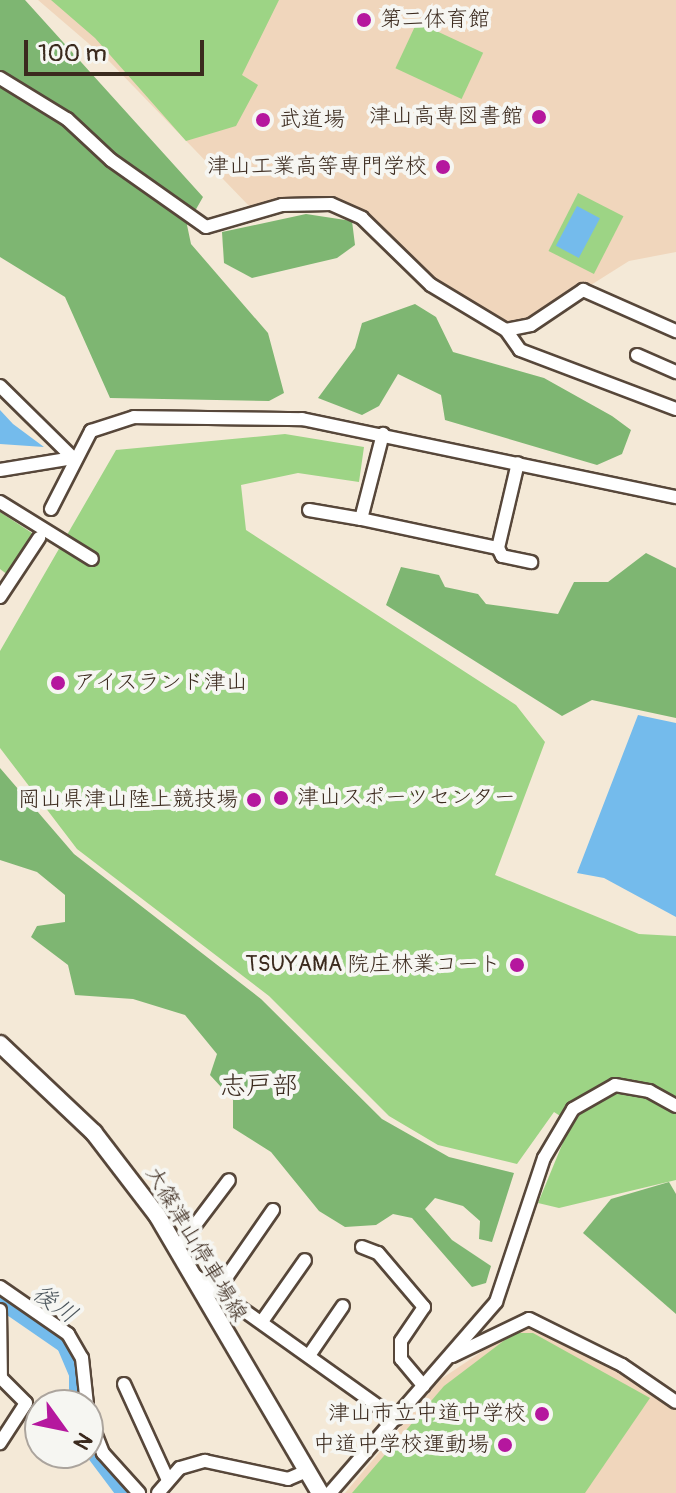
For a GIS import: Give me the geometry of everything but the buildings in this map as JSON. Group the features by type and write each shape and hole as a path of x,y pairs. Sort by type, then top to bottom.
{"main road":[{"name":"大篠津山停車場線","path":"2,1050 110,1151 177,1249 320,1493"}],"street":[{"path":"0,78 67,119 111,160 206,227 282,205 331,204 362,218 431,285 506,330 520,350 676,409"},
{"path":"506,330 531,325 583,290 676,331"},
{"path":"637,355 676,372"},
{"path":"0,386 73,458"},
{"path":"51,509 73,458 91,431 134,417 302,419 676,497"},
{"path":"361,519 383,434"},
{"path":"0,470 73,458"},
{"path":"518,463 498,548 502,556 531,562"},
{"path":"0,502 92,559"},
{"path":"309,510 498,548"},
{"path":"0,597 39,538"},
{"path":"330,1493 496,1302 544,1158 573,1109 615,1085 649,1091 676,1106"},
{"path":"177,1249 229,1180"},
{"path":"219,1288 273,1210"},
{"path":"362,1247 378,1253 424,1307 401,1341 401,1359 424,1386"},
{"path":"263,1320 305,1260"},
{"path":"190,1272 219,1288 396,1419"},
{"path":"0,1287 68,1334 82,1358 85,1389"},
{"path":"310,1354 343,1306"},
{"path":"0,1310 1,1378 26,1403 0,1443"},
{"path":"449,1357 529,1319 622,1365 676,1402"},
{"path":"124,1384 168,1480"},
{"path":"104,1454 139,1493"},
{"path":"158,1493 168,1480 205,1461 288,1479 307,1471"}],"shaded area":[{"name":"津山工業高等専門学校","path":"38,0 676,0 676,252 629,261 521,329 471,312 347,208 251,208 109,61"},
{"name":"中道中学校運動場","path":"523,1324 616,1366 676,1407 676,1493 345,1493 441,1379"}],"green space":[{"path":"0,0 25,0 203,197 187,225 191,244 268,333 284,393 269,401 110,398 65,297 0,257"},
{"path":"51,0 279,0 242,75 258,85 236,126 186,141 95,38"},
{"path":"417,22 483,53 462,99 395,68"},
{"path":"578,193 623,216 594,274 548,251"},
{"path":"306,214 352,221 355,245 337,258 252,278 224,263 222,232"},
{"path":"415,304 436,317 453,352 544,378 612,416 631,430 622,454 597,465 445,420 441,395 398,374 379,406 362,415 318,398 355,348 362,323"},
{"name":"津山スポーツセンター","path":"285,434 364,447 359,482 298,473 241,485 246,530 516,705 545,742 495,875 639,934 676,936 676,1180 559,1208 538,1203 571,1123 554,1112 517,1164 438,1145 389,1116 269,996 77,849 0,748 0,651 116,450"},
{"path":"0,512 32,533 8,575 0,569"},
{"path":"646,553 676,568 676,718 592,700 562,716 386,605 401,567 439,575 445,587 478,594 486,604 558,614 574,582 608,582"},
{"path":"0,768 74,854 261,999 382,1119 449,1157 514,1173 492,1242 479,1239 480,1221 463,1206 435,1198 425,1209 452,1240 491,1266 486,1283 472,1287 412,1218 393,1214 376,1225 345,1227 319,1211 271,1152 233,1128 233,1100 210,1075 217,1054 185,1015 133,999 75,995 68,965 31,937 37,926 65,922 65,895 37,872 0,860"},
{"path":"669,1182 676,1194 676,1314 583,1233 611,1199"},
{"name":"中道中学校運動場","path":"514,1333 533,1333 650,1398 585,1493 352,1493 444,1386"}],"water":[{"path":"577,206 600,218 579,258 556,246"},
{"path":"0,410 13,424 44,447 0,444"},
{"path":"638,715 676,723 676,917 604,878 577,873"}],"waterway":[{"name":"後川","path":"0,1297 67,1343 80,1374 80,1389"},
{"name":"後川","path":"104,1461 128,1493"}],"place":[{"name":"第二体育館","path":"364,20"},
{"name":"津山高専図書館","path":"539,117"},
{"name":"武道場","path":"263,120"},
{"name":"津山工業高等専門学校","path":"443,167"},
{"name":"アイスランド津山","path":"58,683"},
{"name":"津山スポーツセンター","path":"281,798"},
{"name":"岡山県津山陸上競技場","path":"254,800"},
{"name":"TSUYAMA 院庄林業コート","path":"517,965"},
{"name":"津山市立中道中学校","path":"542,1414"},
{"name":"中道中学校運動場","path":"505,1445"}],"district":[{"name":"志戸部","path":"259,1087"}]}
